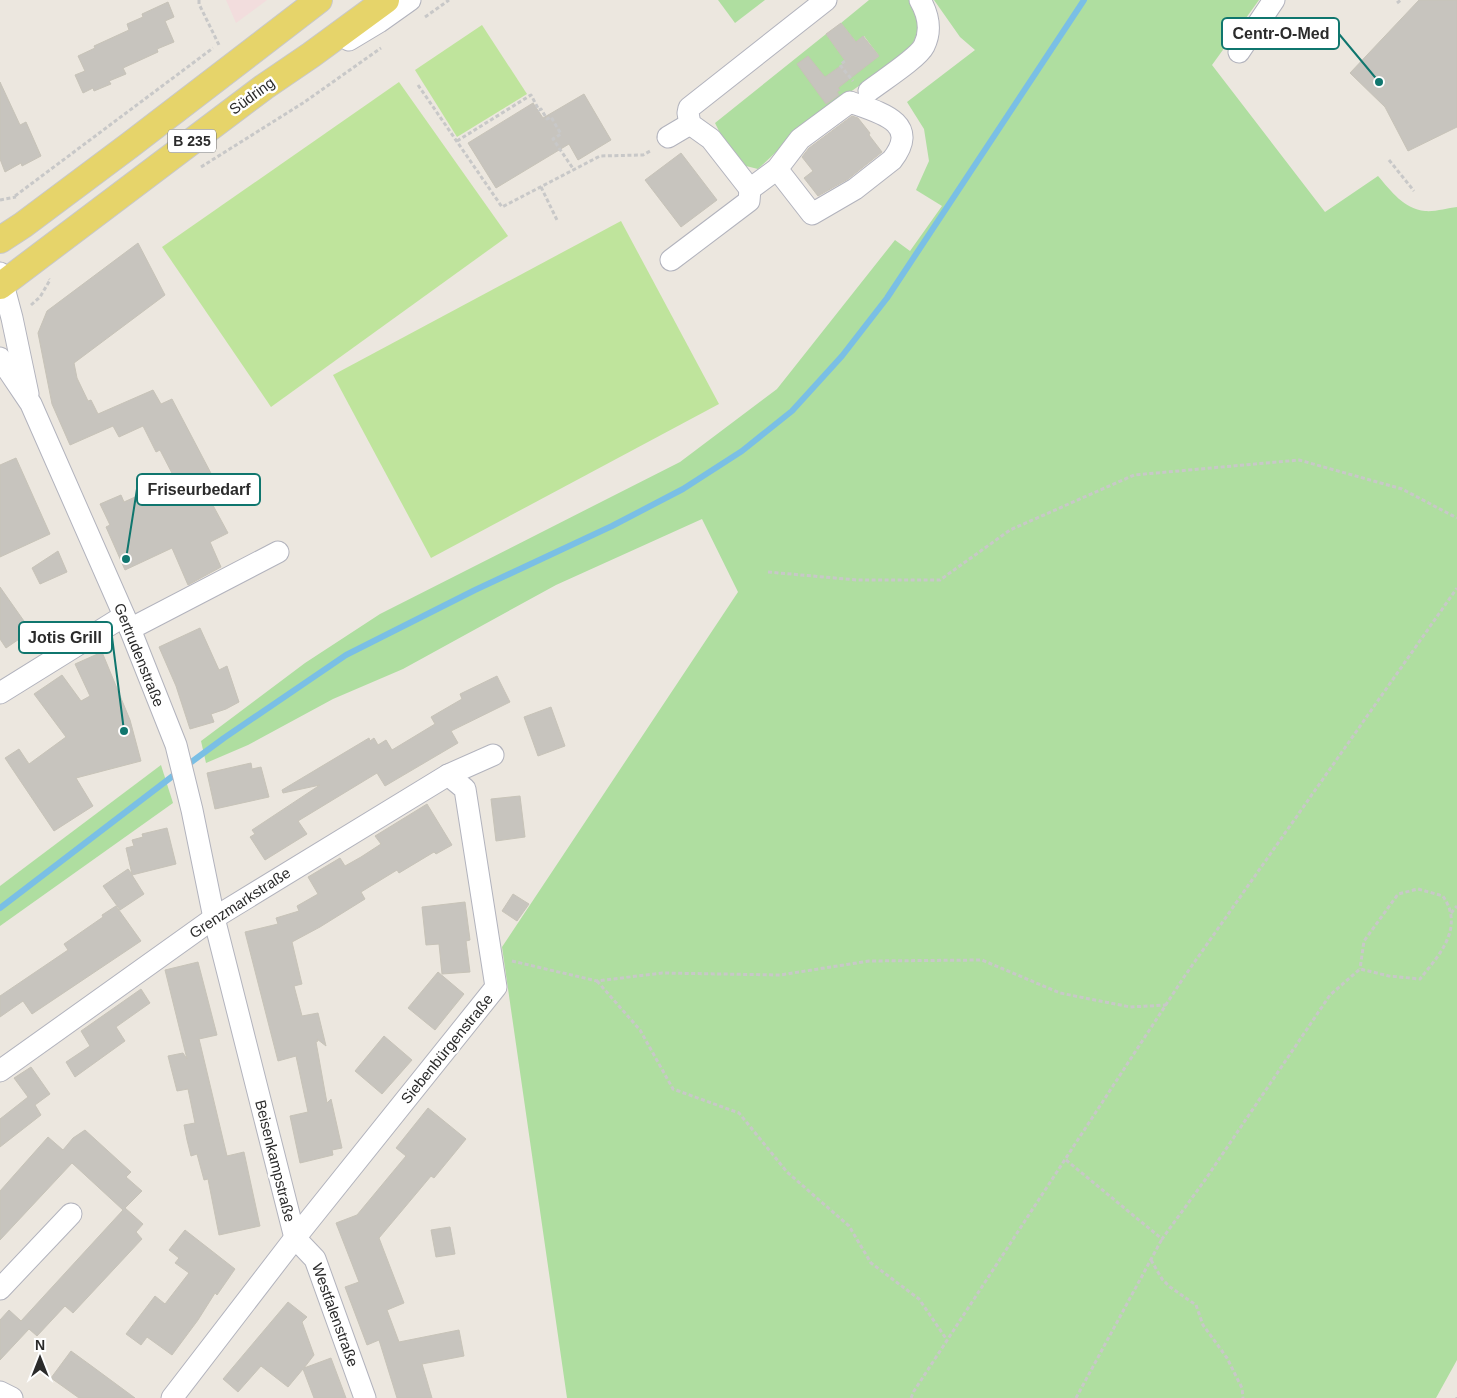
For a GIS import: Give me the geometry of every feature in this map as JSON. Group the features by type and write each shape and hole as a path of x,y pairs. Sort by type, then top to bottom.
{"main road":[{"name":"B 235","path":"0,240 123,151 319,0"},
{"name":"Südring","path":"1,281 264,87 386,0"}],"street":[{"path":"311,55 349,40 410,0"},
{"path":"671,260 749,201 750,189 711,139 690,124 689,108 826,0"},
{"path":"869,91 913,58 924,46 928,29 928,15 920,0"},
{"path":"1239,52 1274,0"},
{"path":"750,189 777,169 800,139 850,102 885,114 898,124 902,140 892,160 855,189 812,214 777,169"},
{"path":"668,137 690,124"},
{"name":"Gertrudenstraße","path":"1,281 31,404 127,623 176,745 192,810 214,918"},
{"name":"Gertrudenstraße","path":"1,363 31,404"},
{"path":"0,693 127,623 278,552"},
{"name":"Grenzmarkstraße","path":"0,1071 214,918 448,775 493,755"},
{"name":"Siebenbürgenstraße","path":"295,1238 496,987 465,789 448,775"},
{"name":"Beisenkampstraße","path":"172,1398 295,1238 214,918"},
{"path":"0,1289 71,1214"},
{"name":"Westfalenstraße","path":"295,1238 315,1259 365,1398"},
{"path":"0,1392 12,1398"}],"path":[{"path":"199,0 199,4 230,68"},
{"path":"425,17 449,0"},
{"path":"1397,3 1401,0"},
{"path":"16,196 226,39"},
{"path":"193,172 303,103 384,46"},
{"path":"418,85 502,208 600,156 643,155 668,137"},
{"path":"457,141 531,95 539,110 541,109 547,119 551,116 561,134 553,139 574,170"},
{"path":"1389,160 1414,191"},
{"path":"540,187 557,220"},
{"path":"50,280 58,274"},
{"path":"768,572 857,580 940,580 1010,530 1134,475 1299,460 1402,489 1457,518"},
{"path":"911,1398 1166,1005 1457,588"},
{"path":"1076,1398 1162,1239 1206,1180 1330,995 1360,969 1364,941 1398,894 1418,889 1443,896 1451,913 1450,935 1438,956 1420,979 1389,976 1360,969"},
{"path":"1451,913 1457,906"},
{"path":"492,958 536,966 597,981 662,973 780,974 869,961 982,960 1060,993 1130,1007 1166,1005"},
{"path":"597,981 640,1030 673,1089 740,1114 787,1172 849,1226 871,1263 920,1299 947,1340"},
{"path":"1066,1160 1162,1239"},
{"path":"1151,1260 1170,1287 1196,1305 1203,1326 1227,1358 1242,1388 1244,1398"}],"shaded area":[{"path":"226,0 267,0 236,23"}],"green space":[{"path":"718,0 765,0 735,23"},
{"path":"869,0 914,0 919,20 915,39 908,51 808,122 758,169 746,166 720,133 715,123 826,34 855,74 879,56 864,36 856,42 841,23"},
{"path":"934,0 1259,0 1212,65 1325,212 1378,176 1398,198 1417,210 1433,211 1457,207 1457,1360 1436,1398 567,1398 502,947 738,592 702,519 556,585 403,669 333,699 248,745 206,763 201,741 305,663 380,614 680,462 777,389 895,240 910,251 942,206 916,190 929,161 924,129 907,102 975,50 960,37"},
{"path":"482,25 527,94 457,137 415,70"},
{"path":"399,82 508,236 271,407 162,247"},
{"path":"621,221 719,404 431,558 333,375"},
{"path":"161,765 173,803 0,926 0,886"}],"building":[{"path":"1419,0 1457,0 1457,127 1408,151 1385,107 1350,73"},
{"path":"168,2 174,17 165,21 174,42 157,49 158,52 123,68 126,74 109,81 111,84 94,91 93,88 83,93 75,75 85,71 78,56 95,48 94,46 129,30 127,24 143,17 142,14"},
{"path":"841,23 856,42 863,36 879,56 838,88 840,90 837,92 839,95 826,104 797,64 808,56 825,77 846,62 826,34"},
{"path":"0,82 20,125 26,122 41,156 22,166 21,163 5,172 0,159"},
{"path":"584,94 611,140 578,160 569,144 496,188 468,143 533,103 543,118"},
{"path":"852,116 858,118 882,152 848,179 818,196 804,178 813,171 802,157 809,148"},
{"path":"681,153 717,200 681,227 645,180"},
{"path":"138,243 165,295 74,363 77,378 88,401 91,400 98,414 153,390 161,404 172,399 214,479 202,485 228,533 210,542 221,567 188,585 172,548 125,570 106,527 110,525 100,504 121,495 124,502 175,479 160,450 156,452 143,426 119,437 113,426 70,445 52,404 38,333 47,311"},
{"path":"16,458 50,534 0,557 0,465"},
{"path":"58,551 67,572 40,584 32,568"},
{"path":"0,587 31,631 6,648 0,639"},
{"path":"200,628 219,670 227,666 239,702 211,714 214,722 190,729 176,686 159,647"},
{"path":"102,652 130,720 141,761 76,778 93,806 54,831 5,758 19,749 29,764 66,737 34,694 62,675 81,701 90,696 75,664"},
{"path":"497,676 510,702 451,731 458,743 385,786 377,773 298,821 307,834 265,860 250,837 255,834 252,830 320,785 283,793 282,790 369,738 370,741 374,738 378,745 386,740 392,750 435,724 431,717 462,699 460,694"},
{"path":"551,707 565,746 538,756 524,717"},
{"path":"251,763 252,769 261,767 269,797 215,809 207,773"},
{"path":"520,796 525,837 496,841 491,799"},
{"path":"427,804 452,845 436,854 434,852 399,873 397,870 361,892 365,899 292,942 302,984 294,986 302,1016 318,1013 326,1046 317,1039 318,1041 316,1042 327,1103 331,1099 342,1148 332,1150 333,1155 300,1163 290,1116 308,1112 296,1056 278,1061 245,932 278,924 276,918 299,911 297,906 318,894 308,877 340,858 345,866 361,857 381,844 375,836"},
{"path":"167,828 176,864 132,875 144,894 120,910 103,886 128,869 132,874 126,848 134,846 132,840 143,837 142,834"},
{"path":"513,894 529,904 517,921 502,911"},
{"path":"465,902 470,940 466,941 470,972 442,974 439,944 426,945 422,907"},
{"path":"116,906 141,941 32,1014 23,1001 0,1017 0,996 68,950 64,944"},
{"path":"198,962 217,1035 199,1039 227,1156 244,1152 260,1226 219,1235 208,1179 204,1180 197,1154 191,1156 187,1140 184,1125 195,1123 188,1089 177,1091 168,1056 183,1053 187,1059 165,970"},
{"path":"438,972 464,994 435,1030 408,1008"},
{"path":"141,989 150,1003 116,1027 125,1041 75,1077 66,1062 90,1046 81,1031"},
{"path":"384,1036 412,1060 382,1094 355,1071"},
{"path":"31,1067 50,1094 35,1105 41,1115 0,1147 0,1119 28,1097 14,1078"},
{"path":"428,1108 466,1139 434,1178 431,1176 379,1238 404,1303 387,1310 399,1342 459,1330 464,1356 422,1364 432,1398 397,1398 379,1340 367,1345 345,1287 359,1282 336,1223 357,1215 406,1156 396,1148"},
{"path":"85,1130 131,1172 126,1177 142,1191 125,1208 143,1224 136,1232 142,1239 73,1313 65,1306 37,1336 29,1329 0,1360 0,1320 9,1310 21,1321 123,1210 72,1163 0,1240 0,1191 48,1137 63,1150 73,1138"},
{"path":"450,1227 455,1254 436,1257 431,1230"},
{"path":"185,1230 235,1269 217,1295 215,1293 172,1355 147,1337 141,1345 126,1334 155,1296 165,1304 189,1273 175,1263 179,1258 169,1250"},
{"path":"288,1302 307,1317 302,1322 314,1355 304,1368 331,1358 346,1398 314,1398 303,1369 288,1387 261,1366 238,1392 223,1379"},
{"path":"71,1351 135,1398 79,1398 51,1378"}],"waterway":[{"path":"186,766 346,655 475,590 612,526 683,489 742,451 792,411 842,356 887,298 1084,0"},
{"path":"0,908 178,772"}],"place":[{"name":"Centr-O-Med","path":"1379,82"},
{"name":"Friseurbedarf","path":"126,559"},
{"name":"Jotis Grill","path":"124,731"}]}
